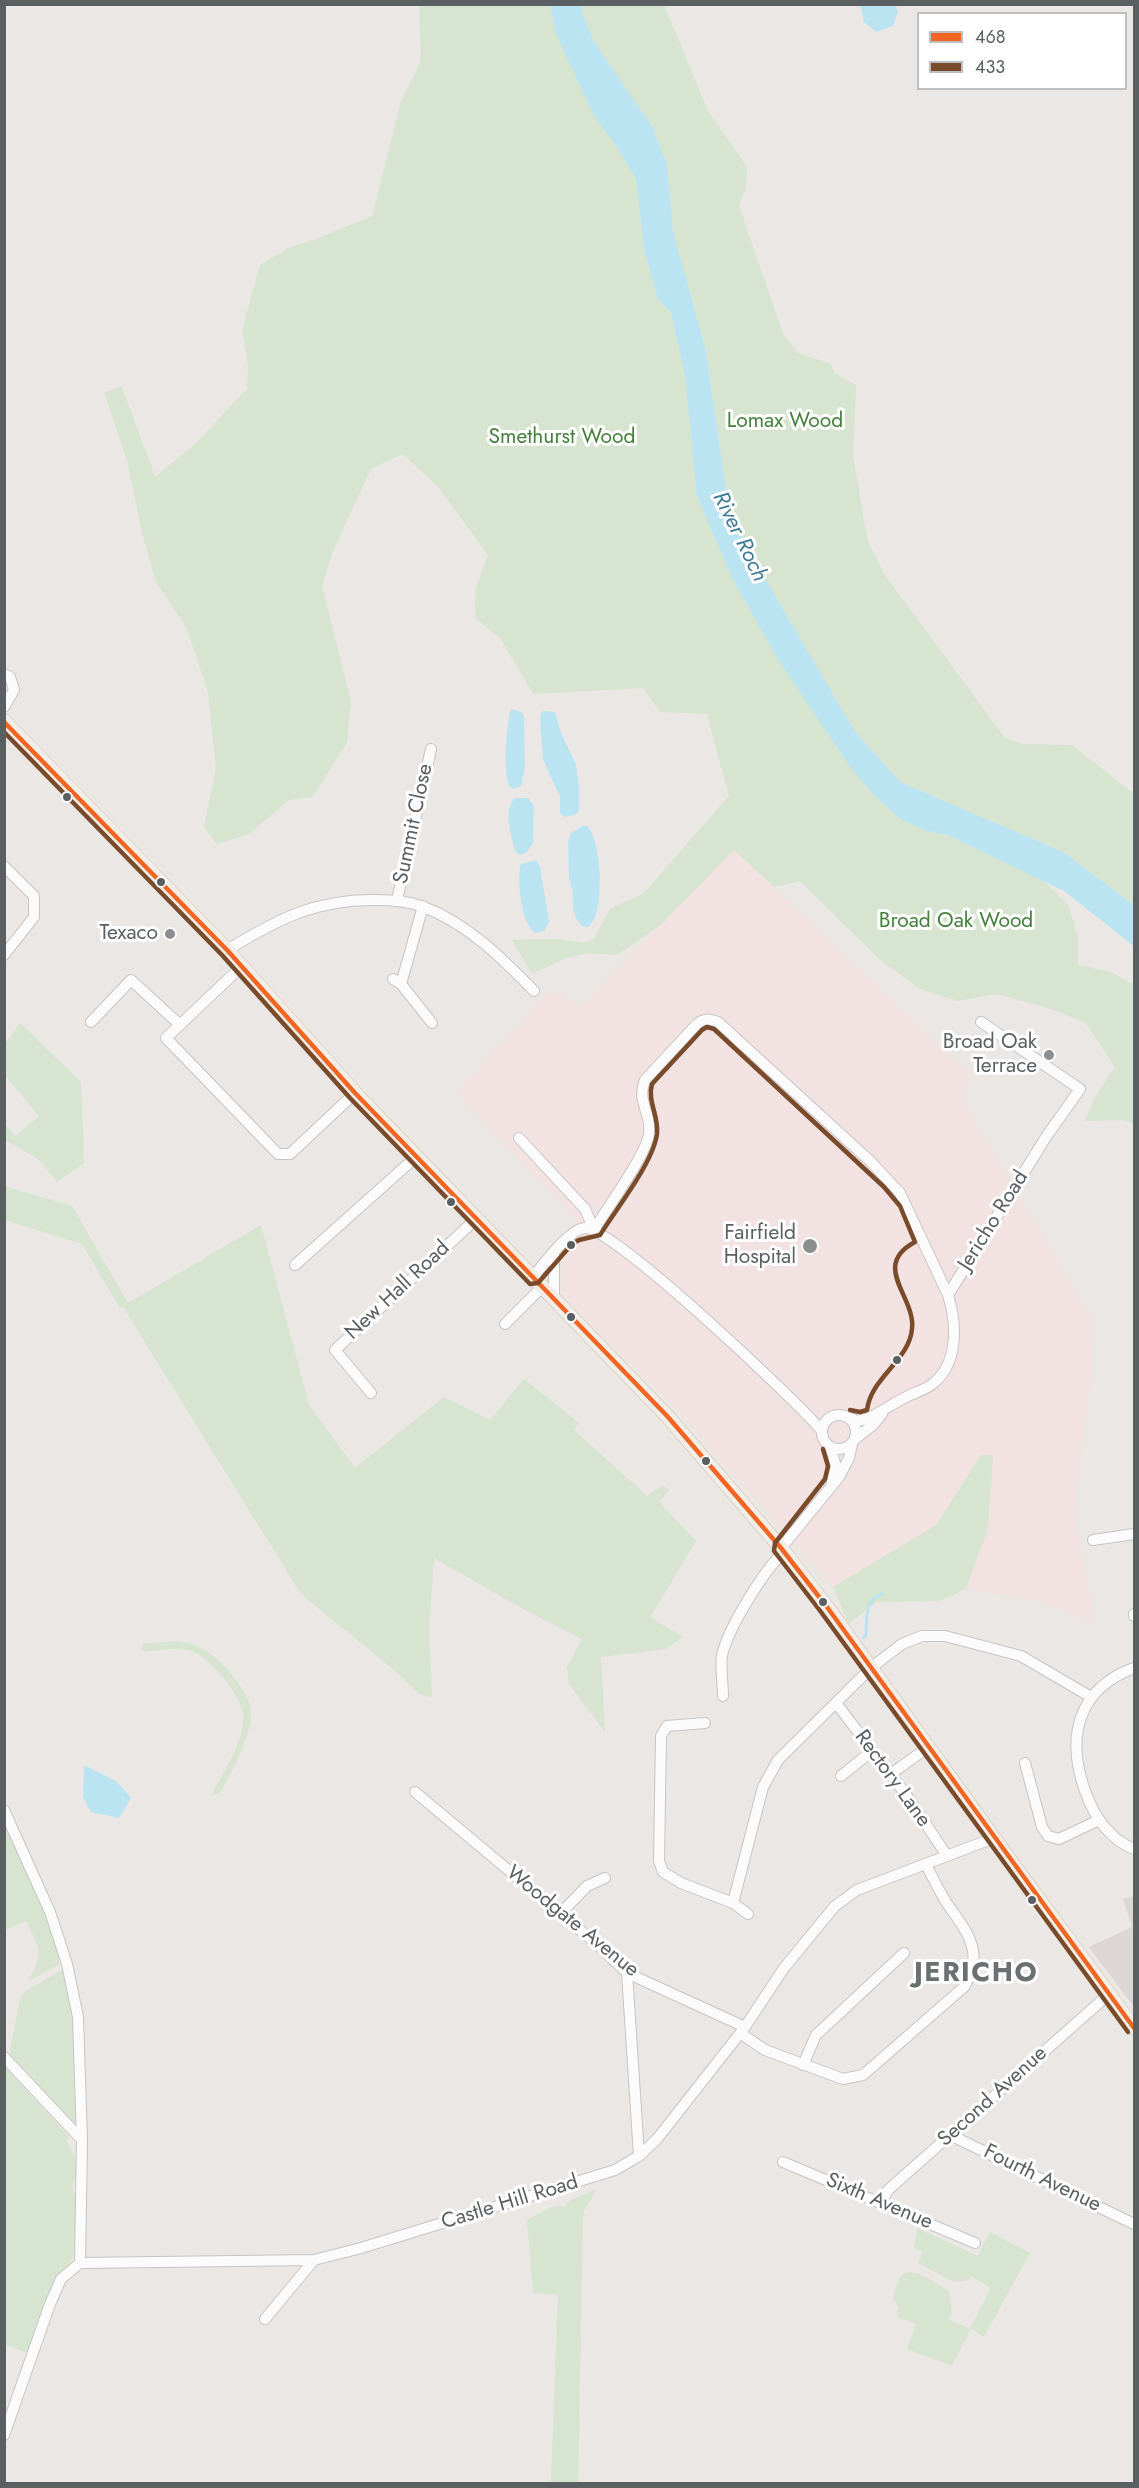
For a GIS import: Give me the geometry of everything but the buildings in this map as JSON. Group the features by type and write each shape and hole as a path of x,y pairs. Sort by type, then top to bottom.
{"main road":[{"path":"6,728 227,950 355,1093 668,1417 782,1550 872,1667 1134,2028"}],"street":[{"path":"4,674 10,677 14,690 4,707"},
{"name":"Summit Close","path":"398,900 431,749"},
{"path":"4,866 34,896 34,917 4,956"},
{"path":"227,950 260,930 313,907 351,899 398,900 423,906 461,927 489,948 534,991"},
{"path":"423,906 397,982 432,1023"},
{"path":"242,966 166,1038 278,1154 290,1154 355,1093"},
{"path":"91,1022 131,980 179,1024"},
{"path":"594,1230 648,1142 650,1123 637,1100 645,1080 697,1024 702,1020 711,1019 718,1022 868,1160 900,1193 948,1295"},
{"name":"Jericho Road","path":"848,1418 866,1419 892,1406 933,1383 948,1363 954,1335 953,1314 948,1295 1046,1137 1080,1089 981,1022"},
{"path":"519,1138 585,1209 594,1230"},
{"path":"295,1265 417,1156"},
{"name":"New Hall Road","path":"370,1393 335,1350 476,1219"},
{"path":"506,1324 537,1282 555,1252 575,1232 584,1228 594,1230 622,1249 741,1350 786,1392 822,1431"},
{"path":"554,1299 555,1252"},
{"path":"830,1447 841,1450 892,1406"},
{"path":"723,1696 722,1657 731,1629 772,1564 832,1482 844,1470 854,1441 855,1427 848,1418 836,1415 823,1425 822,1431 836,1466 832,1482"},
{"path":"1093,1540 1134,1534"},
{"path":"733,1903 763,1788 778,1760 872,1667 902,1644 922,1636 945,1636 1021,1656 1091,1697"},
{"path":"1134,1668 1110,1678 1091,1697 1077,1728 1075,1752 1083,1785 1099,1820 1112,1836 1134,1849"},
{"name":"Rectory Lane","path":"836,1703 891,1774 947,1856"},
{"path":"705,1723 668,1726 661,1736 659,1861 663,1872 681,1883 733,1903 748,1914"},
{"path":"891,1774 928,1747"},
{"path":"842,1776 856,1769 872,1750"},
{"path":"1025,1763 1042,1827 1048,1836 1059,1839 1099,1820"},
{"name":"Woodgate Avenue","path":"415,1792 561,1913 627,1972 742,2030 765,2050 843,2079 864,2074 964,1987 970,1977 974,1952 971,1939 940,1891 926,1864"},
{"path":"4,1810 50,1912 67,1964 78,2017 82,2140 80,2263 61,2279 4,2435"},
{"name":"Castle Hill Road","path":"80,2263 314,2260 362,2248 615,2170 639,2156 657,2139 742,2030 784,1968 835,1906 857,1890 994,1838"},
{"path":"561,1913 587,1886 605,1878"},
{"path":"803,2065 816,2035 904,1953"},
{"path":"627,1972 639,2156"},
{"name":"Second Avenue","path":"881,2203 888,2190 1109,1994"},
{"path":"4,2057 82,2140"},
{"name":"Fourth Avenue","path":"950,2135 1134,2223"},
{"name":"Sixth Avenue","path":"783,2162 975,2243"},
{"path":"265,2319 314,2260"}],"shaded area":[{"name":"Fairfield Hospital","path":"734,850 973,1077 960,1095 1094,1322 1091,1377 1074,1512 1096,1624 1037,1600 966,1589 988,1528 993,1455 980,1455 936,1525 833,1587 664,1396 562,1295 562,1258 578,1235 574,1217 456,1093 549,991 582,1005"},
{"path":"1134,1896 1134,2007 1089,1947 1132,1927 1123,1899"}],"green space":[{"name":"Smethurst Wood","path":"419,5 550,5 556,34 636,179 644,249 658,299 671,313 685,375 697,496 733,580 780,661 850,767 873,794 900,819 924,830 950,836 1043,880 1068,905 1078,937 1078,965 1111,972 1134,985 1134,1124 1125,1120 1085,1121 1095,1097 1115,1067 1085,1022 1045,1007 996,994 958,1001 920,989 880,960 800,881 774,887 734,850 662,924 617,955 587,953 564,959 532,974 512,940 558,939 584,943 594,939 610,909 643,894 729,796 707,714 660,712 643,688 533,694 501,639 475,618 476,588 488,555 439,488 403,454 371,469 332,553 322,586 351,702 347,743 312,797 289,800 249,834 217,844 204,827 216,768 208,692 186,627 156,582 142,532 127,461 104,392 122,387 155,477 193,446 247,389 248,365 242,330 260,265 290,247 372,216 401,102 421,60"},
{"name":"Lomax Wood","path":"580,5 664,5 708,111 747,167 746,188 739,206 783,334 798,353 831,364 834,373 856,385 853,456 867,539 884,574 1005,738 1021,744 1072,745 1134,794 1134,905 1063,852 900,782 854,730 742,539 726,489 706,351 673,231 667,165 653,128 593,40"},
{"path":"20,1023 81,1082 84,1163 57,1182 38,1159 5,1140 5,1124 15,1136 39,1116 5,1075 5,1044"},
{"path":"4,1186 72,1206 128,1303 261,1225 309,1405 355,1468 444,1397 490,1420 524,1379 579,1423 574,1430 647,1496 663,1485 669,1490 659,1502 696,1541 650,1617 683,1637 665,1649 601,1657 605,1732 569,1684 567,1667 582,1639 525,1610 434,1558 429,1630 432,1697 419,1694 399,1674 301,1594 82,1244 5,1220"},
{"path":"981,1455 993,1455 988,1528 966,1589 940,1601 876,1602 849,1624 833,1587 936,1525"},
{"path":"179,1641 199,1647 216,1658 240,1685 250,1704 248,1733 240,1754 220,1793 211,1796 237,1746 243,1725 243,1714 231,1687 215,1668 198,1654 180,1649 145,1652 141,1649 143,1644"},
{"path":"8,1831 44,1905 61,1957 58,1965 27,1982 38,1958 35,1939 26,1921 5,1930 4,1840"},
{"path":"64,1969 73,2010 78,2123 75,2128 9,2057 20,1998 24,1992"},
{"path":"4,2066 68,2136 67,2142 75,2158 77,2169 72,2186 76,2199 77,2243 70,2265 55,2277 27,2353 5,2344"},
{"path":"597,2189 583,2213 578,2483 551,2483 558,2295 533,2293 527,2220 556,2205 564,2207 571,2200"},
{"path":"917,2228 978,2256 990,2232 1030,2253 984,2337 971,2329 952,2366 907,2349 916,2324 897,2317 899,2308 893,2298 899,2280 906,2273 919,2274 949,2291 952,2314 948,2319 970,2329 991,2288 971,2276 969,2280 954,2282 918,2263 923,2252 914,2248"}],"water":[{"name":"River Roch","path":"550,5 580,5 593,40 653,128 667,165 673,231 706,351 726,489 742,539 854,730 900,782 1063,852 1134,905 1134,946 1064,891 950,836 924,830 900,819 873,794 850,767 779,661 733,580 697,496 685,375 671,313 658,299 644,249 636,179 619,150 593,114 556,34"},
{"path":"860,5 895,5 898,11 893,26 876,32 864,22"},
{"path":"512,709 521,712 524,716 525,767 521,786 513,789 510,787 506,770 508,729"},
{"path":"542,711 555,712 560,730 576,765 579,811 575,815 564,817 560,813 560,797 543,759 540,719"},
{"path":"515,798 528,798 534,806 533,843 527,852 520,855 515,851 508,817 511,803"},
{"path":"582,826 587,826 592,834 599,861 600,877 598,908 594,920 588,927 582,926 576,918 569,878 568,842 571,833"},
{"path":"536,860 540,867 549,921 545,930 536,933 531,929 524,913 519,880 521,864"},
{"path":"84,1765 116,1781 131,1798 119,1818 91,1812 83,1797"}],"waterway":[{"path":"863,1638 866,1635 869,1605 882,1594"}],"transit line":[{"name":"468","path":"4,722 227,950 355,1093 668,1417 781,1548 827,1607 1134,2028"},
{"name":"433","path":"4,732 222,955 350,1098 530,1284 538,1283 572,1244 600,1235 633,1186 654,1146 657,1127 651,1096 652,1084 702,1030 707,1027 714,1029 884,1187 900,1206 915,1242 902,1251 896,1261 895,1272 911,1317 912,1329 909,1340 904,1351 875,1388 867,1410 860,1412 850,1410"},
{"name":"433","path":"823,1449 828,1466 825,1479 775,1543 774,1551 1128,2032"}],"place":[{"name":"Texaco","path":"170,934"},
{"name":"Broad Oak Terrace","path":"1049,1055"},
{"name":"Fairfield Hospital","path":"810,1246"}],"district":[{"name":"JERICHO","path":"976,1974"}],"park label":[{"name":"Broad Oak Wood","path":"956,922"}]}
